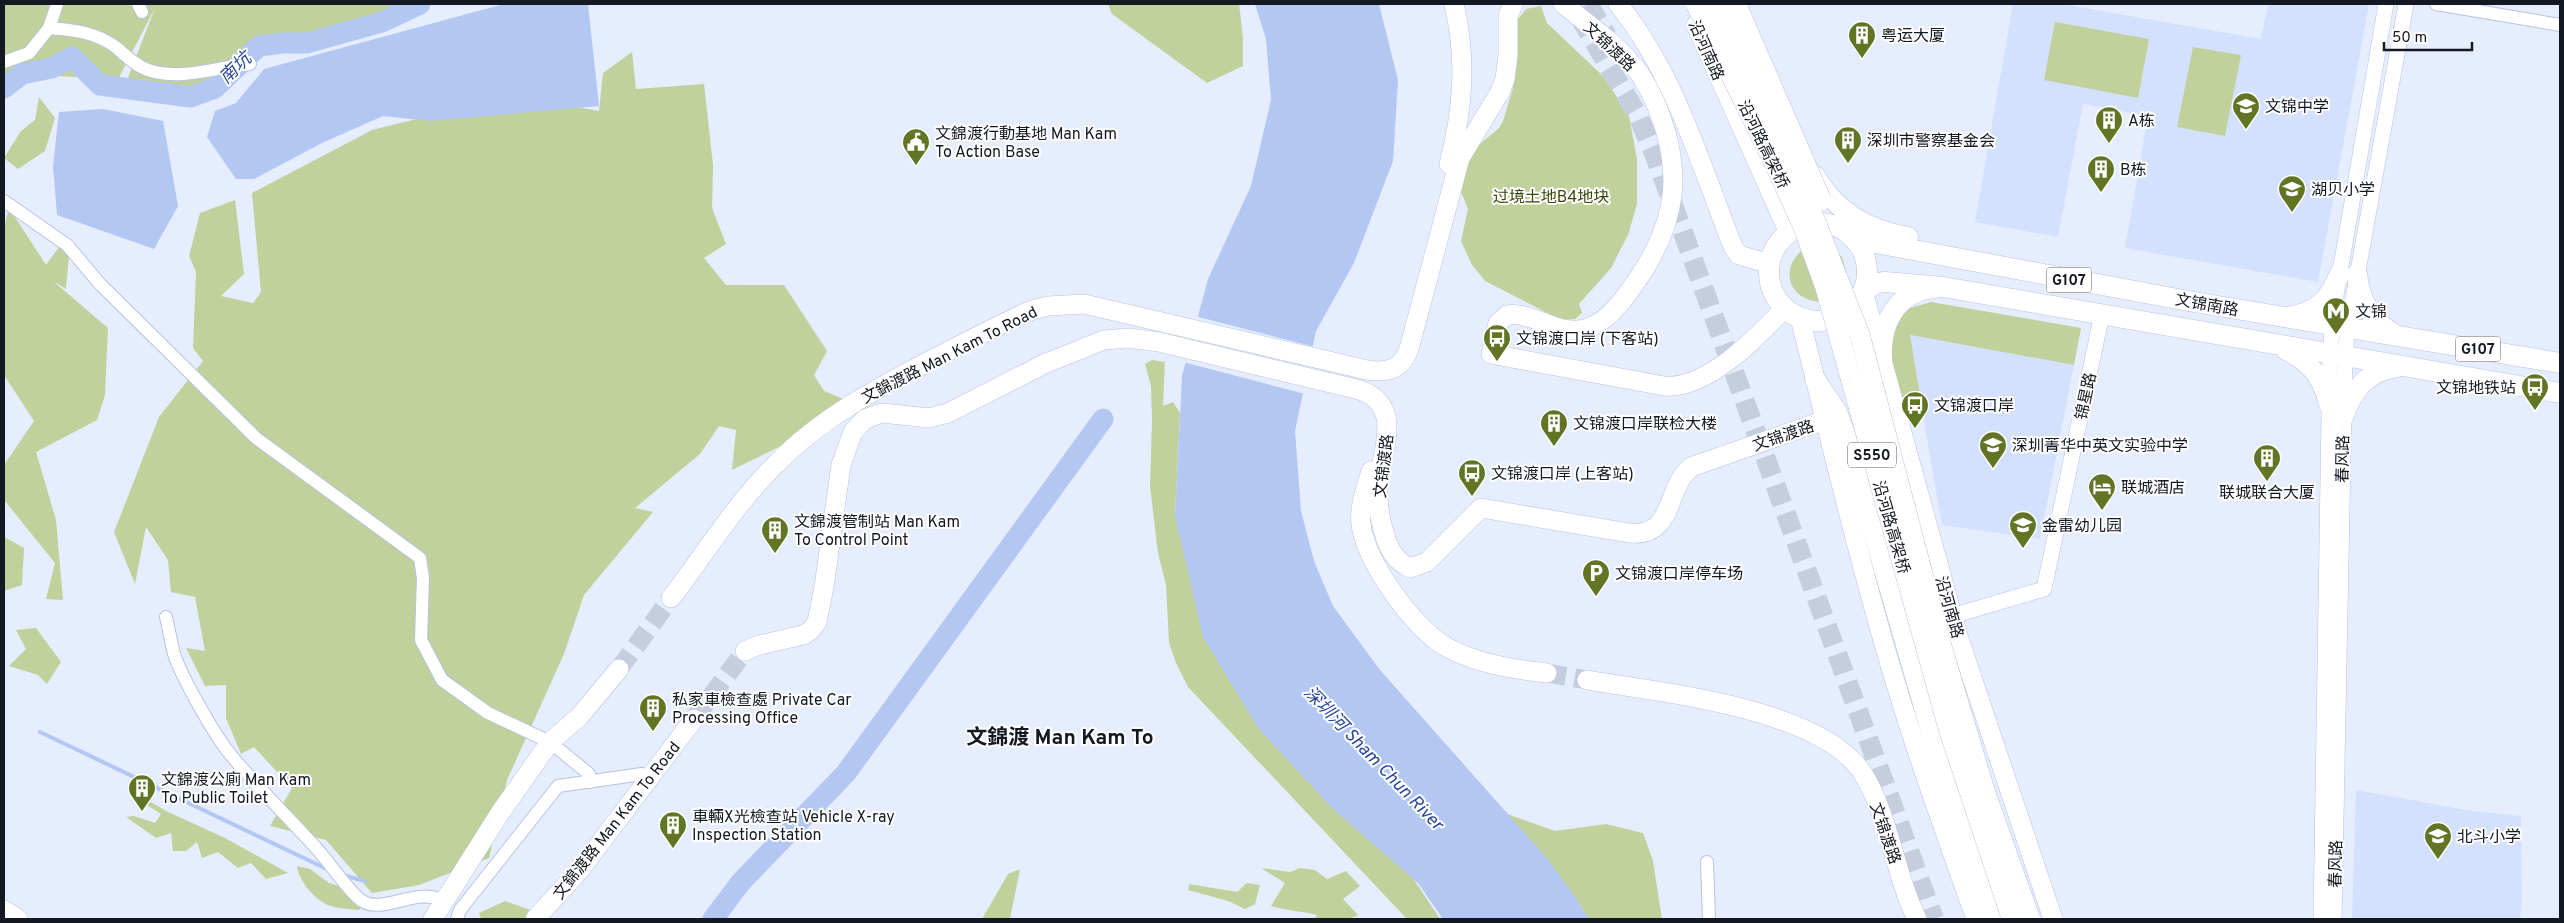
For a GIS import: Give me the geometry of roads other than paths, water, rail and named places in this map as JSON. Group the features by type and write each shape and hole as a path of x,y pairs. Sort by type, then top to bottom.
{"highway":[{"name":"沿河路高架桥","path":"1696,4 1774,162 1803,226 1825,286 1949,730 2012,919"},
{"name":"沿河路高架桥","path":"1717,4 1808,202 1860,336 1950,676 1986,792 2030,919"},
{"path":"1736,4 1801,150 1824,209 1860,336"},
{"path":"1801,150 1829,196 1852,218 1867,226 1899,236 2110,274 2181,289 2254,312"},
{"path":"1826,224 1806,224 1789,233 1776,247 1770,264 1770,283 1778,301 1792,313 1819,321 1841,316 1850,309 1863,291 1866,280 1866,264 1861,248 1854,239"},
{"name":"G107","path":"1826,224 1842,229 1854,239"},
{"name":"文锦南路","path":"1854,239 2283,318 2560,363"},
{"path":"2283,318 2297,316 2321,304 2349,274 2363,303 2378,322 2396,335"},
{"name":"文锦南路","path":"1863,291 1870,286 1885,282 1917,283 2560,393"},
{"path":"1882,360 1884,329 1889,316 1898,304 1909,295 1926,289 1943,287"},
{"path":"2270,344 2302,358 2314,369 2322,380 2336,411 2348,402 2355,389 2365,379 2389,368 2406,366"},
{"path":"1815,379 1837,412 1845,434 1939,759 1995,919"}],"main road":[{"path":"1338,363 1363,365 1381,362 1396,351 1402,338 1445,182 1459,121 1463,60 1454,4"},
{"path":"1338,363 1386,372 1397,368 1407,356 1460,158 1500,92 1505,79 1508,56 1508,16 1513,4"},
{"name":"文锦渡路","path":"1564,4 1620,51 1642,77 1667,134 1674,173 1672,202 1665,228 1652,256 1630,289 1601,321 1588,328 1568,330 1521,316 1507,316 1498,324 1491,354 1664,386 1682,386 1702,377 1792,313"},
{"name":"文锦渡路","path":"1618,4 1644,38 1664,74 1733,246 1739,255 1770,264"},
{"name":"沿河南路","path":"1687,4 1789,233"},
{"path":"1727,4 1826,224"},
{"name":"沿河南路","path":"1863,291 1952,616 2053,919"},
{"name":"文錦渡路 Man Kam To Road","path":"671,598 719,532 776,464 834,415 860,398 1011,320 1048,306 1084,304 1164,321 1338,363"},
{"path":"1792,313 1815,379 1865,577 1901,702 1976,919"},
{"name":"文錦渡路 Man Kam To Road","path":"745,651 756,646 803,635 810,631 817,622 824,587 841,465 854,432 865,419 882,413 930,418 948,413 1044,364 1104,340 1129,338 1158,342 1334,385"},
{"name":"文锦渡路","path":"1334,385 1368,393 1384,409 1388,427 1378,484 1379,517 1393,555 1410,568 1427,562 1481,508 1629,533 1648,531 1665,516 1677,484 1691,467 1825,420"},
{"name":"文锦渡路","path":"1334,385 1364,399 1374,410 1378,420 1377,446 1362,504 1361,525 1365,541 1382,575 1408,612 1427,634 1448,648 1497,666 1547,673"},
{"path":"437,913 500,813 550,742 579,718 619,669"},
{"name":"文锦渡路","path":"1587,680 1736,707 1818,734 1834,744 1857,766 1872,790 1917,919"},
{"name":"文錦渡路 Man Kam To Road","path":"535,919 591,856 694,719"},
{"path":"4,910 18,919"}],"street":[{"path":"4,62 29,53 49,28 58,4"},
{"name":"春风路","path":"2321,919 2340,326 2349,274 2386,4"},
{"name":"春风路","path":"2349,274 2406,4"},
{"path":"2436,4 2560,25"},
{"path":"49,28 77,30 100,37 147,70 168,74 187,74 250,64"},
{"path":"4,201 67,245 100,284 256,438 420,558 423,578 422,640 442,680 488,713 550,742 589,774 590,782"},
{"name":"锦星路","path":"1952,616 2044,589 2102,314"},
{"name":"春风路","path":"2334,919 2336,411"},
{"path":"166,617 175,656 195,696 228,753 319,850 354,893 362,901 371,904 393,903 428,895 439,899 437,913"},
{"path":"457,919 460,910 558,786 642,774"},
{"path":"1707,862 1709,919"}],"water":[{"path":"504,4 588,4 599,106 430,121 383,116 322,143 254,179 236,179 207,137 215,111 236,103 264,69"},
{"name":"深圳河 Sham Chun River","path":"1255,4 1379,4 1398,80 1393,161 1354,263 1316,331 1295,431 1301,511 1314,561 1333,606 1380,670 1546,857 1589,919 1443,919 1418,883 1333,809 1258,728 1203,637 1175,516 1182,376 1208,279 1251,186 1271,100 1266,39"},
{"path":"103,109 163,121 178,206 154,249 57,215 53,166 59,112"}],"waterway":[{"name":"南坑","path":"4,88 22,74 52,68 72,57 100,85 190,97 215,88 259,46 307,43 382,22 420,4"},
{"path":"713,919 741,882 846,773 1103,419"},
{"path":"40,732 331,871"},
{"path":"342,875 365,881"}],"tunnel":[{"path":"1588,4 1607,36"},
{"path":"1579,16 1637,114 1654,153 1934,919"},
{"path":"619,669 671,598"},
{"path":"694,719 745,651"},
{"path":"1547,673 1587,680"}],"place":[{"name":"粤运大厦","path":"1862,59"},
{"name":"文锦中学","path":"2246,130"},
{"name":"A栋","path":"2109,144"},
{"name":"深圳市警察基金会","path":"1848,164"},
{"name":"文錦渡行動基地 Man Kam To Action Base","path":"916,166"},
{"name":"B栋","path":"2101,193"},
{"name":"湖贝小学","path":"2292,213"},
{"name":"文锦","path":"2336,335"},
{"name":"文锦渡口岸 (下客站)","path":"1497,362"},
{"name":"文锦地铁站","path":"2535,411"},
{"name":"文锦渡口岸","path":"1915,429"},
{"name":"文锦渡口岸联检大楼","path":"1554,447"},
{"name":"深圳菁华中英文实验中学","path":"1993,469"},
{"name":"联城联合大厦","path":"2267,482"},
{"name":"文锦渡口岸 (上客站)","path":"1472,497"},
{"name":"联城酒店","path":"2102,511"},
{"name":"金雷幼儿园","path":"2023,549"},
{"name":"文錦渡管制站 Man Kam To Control Point","path":"775,554"},
{"name":"文锦渡口岸停车场","path":"1596,597"},
{"name":"私家車檢查處 Private Car Processing Office","path":"653,732"},
{"name":"文錦渡公廁 Man Kam To Public Toilet","path":"142,812"},
{"name":"車輛X光檢查站 Vehicle X-ray Inspection Station","path":"673,849"},
{"name":"北斗小学","path":"2438,860"}],"district":[{"name":"文錦渡 Man Kam To","path":"1060,737"}],"park label":[{"name":"过境土地B4地块","path":"1551,196"}]}
